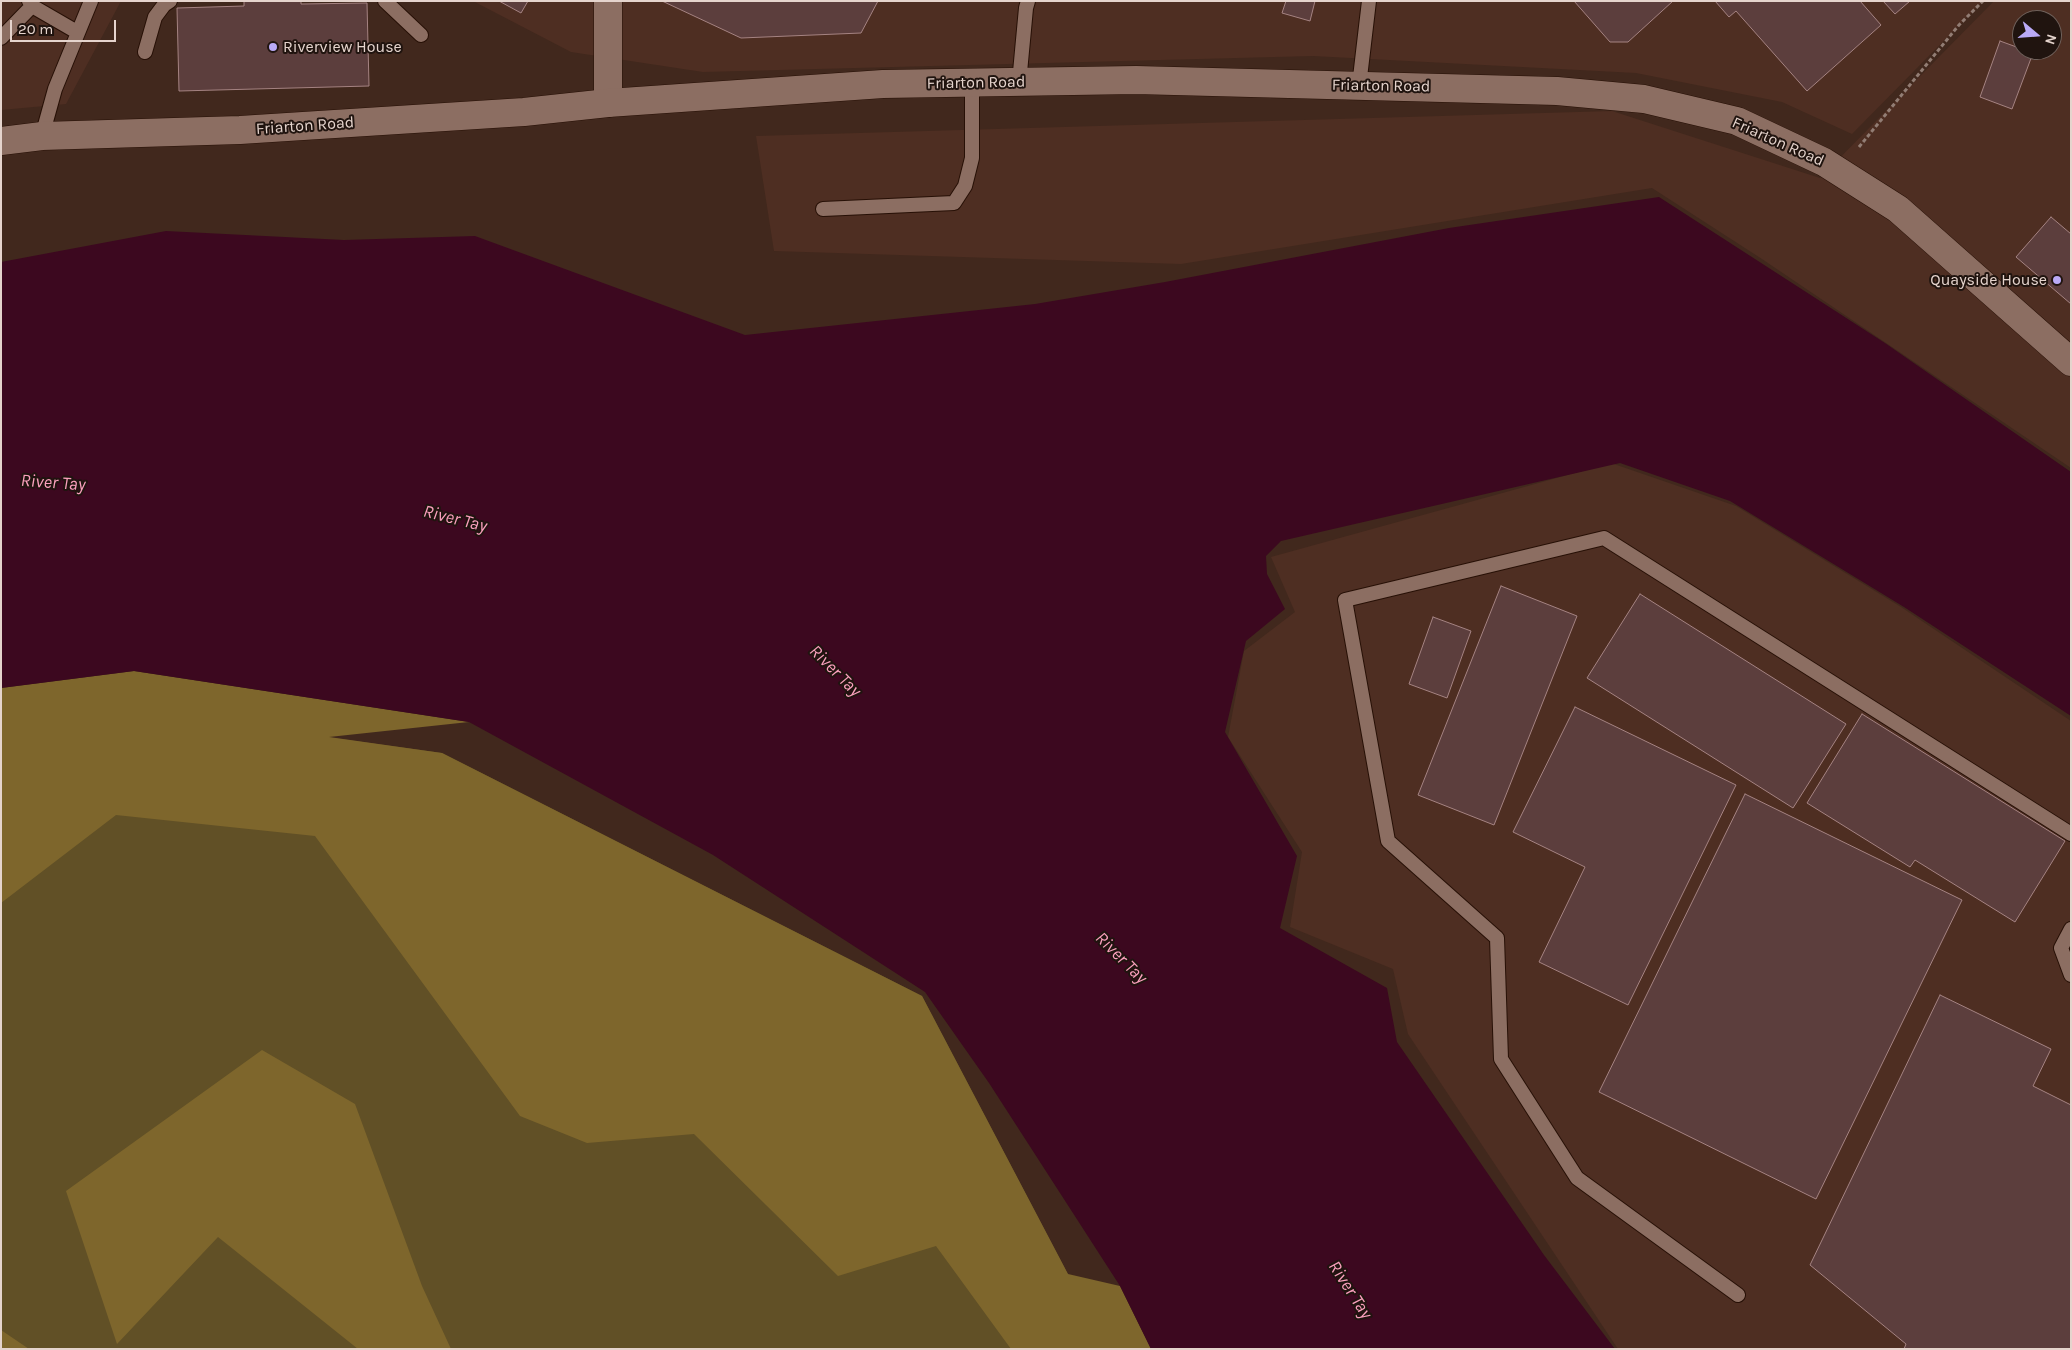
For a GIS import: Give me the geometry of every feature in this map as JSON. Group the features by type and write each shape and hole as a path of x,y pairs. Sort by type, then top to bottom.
{"street":[{"path":"608,1 608,103"},
{"name":"Friarton Road","path":"1,140 42,136 240,130 524,112 608,103 883,84 1136,80 1557,90 1644,99 1737,121 1824,162 1898,209 2071,362"}],"lane":[{"path":"42,136 55,89 91,1"},
{"path":"145,52 155,16 170,1"},
{"path":"384,1 420,35"},
{"path":"1019,83 1028,1"},
{"path":"1359,86 1369,1"},
{"path":"1,38 31,3 77,32"},
{"path":"823,209 954,203 965,186 972,158 972,83"},
{"path":"1738,1295 1577,1178 1501,1059 1497,938 1388,841 1345,600 1604,538 2071,834"},
{"path":"2071,929 2060,948 2071,976"}],"path":[{"path":"1838,172 1960,25 1984,1"}],"shaded area":[{"path":"1,1 121,1 66,104 1,110"},
{"path":"473,1 1983,1 1852,134 1782,102 1636,73 1313,56 703,72 571,52"},
{"path":"1994,1 2071,1 2071,468 1762,259 1652,188 1181,264 774,251 756,136 1612,111 1820,178"},
{"path":"1611,463 1736,506 1901,607 2071,721 2071,1349 1618,1349 1408,1034 1393,969 1290,927 1302,852 1228,737 1244,651 1295,612 1271,557"},
{"path":"134,671 469,722 329,737 442,753 922,996 1068,1274 1120,1286 1151,1349 1011,1349 936,1246 838,1276 694,1134 587,1143 520,1116 315,836 116,815 1,903 1,688"},
{"path":"1,692 442,753 922,996 1107,1349 1,1349"},
{"path":"262,1050 355,1104 422,1286 451,1349 358,1349 218,1237 117,1344 66,1191"},
{"path":"1,1330 29,1349 1,1349"}],"water":[{"name":"River Tay","path":"1659,197 1885,343 2071,472 2071,716 1904,607 1730,501 1620,463 1281,541 1266,556 1267,574 1285,609 1246,641 1225,732 1297,856 1280,928 1387,988 1397,1042 1544,1255 1615,1349 1151,1349 1120,1286 989,1083 925,992 713,855 469,722 134,671 1,688 1,262 166,231 344,240 475,236 745,335 1035,304 1165,282 1449,228"}],"building":[{"name":"Riverview House","path":"244,1 301,1 301,4 367,3 369,86 179,91 177,8 244,6"},
{"path":"499,1 528,1 521,13"},
{"path":"662,1 878,1 861,33 741,38"},
{"path":"1286,1 1315,1 1310,21 1282,13"},
{"path":"1574,1 1673,1 1628,42 1610,42"},
{"path":"1715,1 1860,1 1881,25 1807,91 1736,11 1729,17"},
{"path":"1883,1 1910,1 1895,14"},
{"path":"2000,41 2012,45 2012,60 2030,60 2012,109 1980,97"},
{"name":"Quayside House","path":"2051,217 2071,234 2071,304 2016,257"},
{"path":"1501,586 1577,616 1494,825 1418,795"},
{"path":"1640,594 1846,724 1793,808 1587,678"},
{"path":"1433,617 1471,631 1447,698 1409,684"},
{"path":"1575,707 1736,785 1628,1005 1539,962 1585,867 1513,832"},
{"path":"1862,714 2065,841 2015,922 1915,860 1910,867 1807,803"},
{"path":"1745,794 1962,900 1816,1199 1599,1092"},
{"path":"1940,995 2051,1049 2033,1086 2071,1105 2071,1349 1904,1349 1906,1344 1810,1265"}],"place":[{"name":"Riverview House","path":"273,47"},
{"name":"Quayside House","path":"2057,280"}]}
